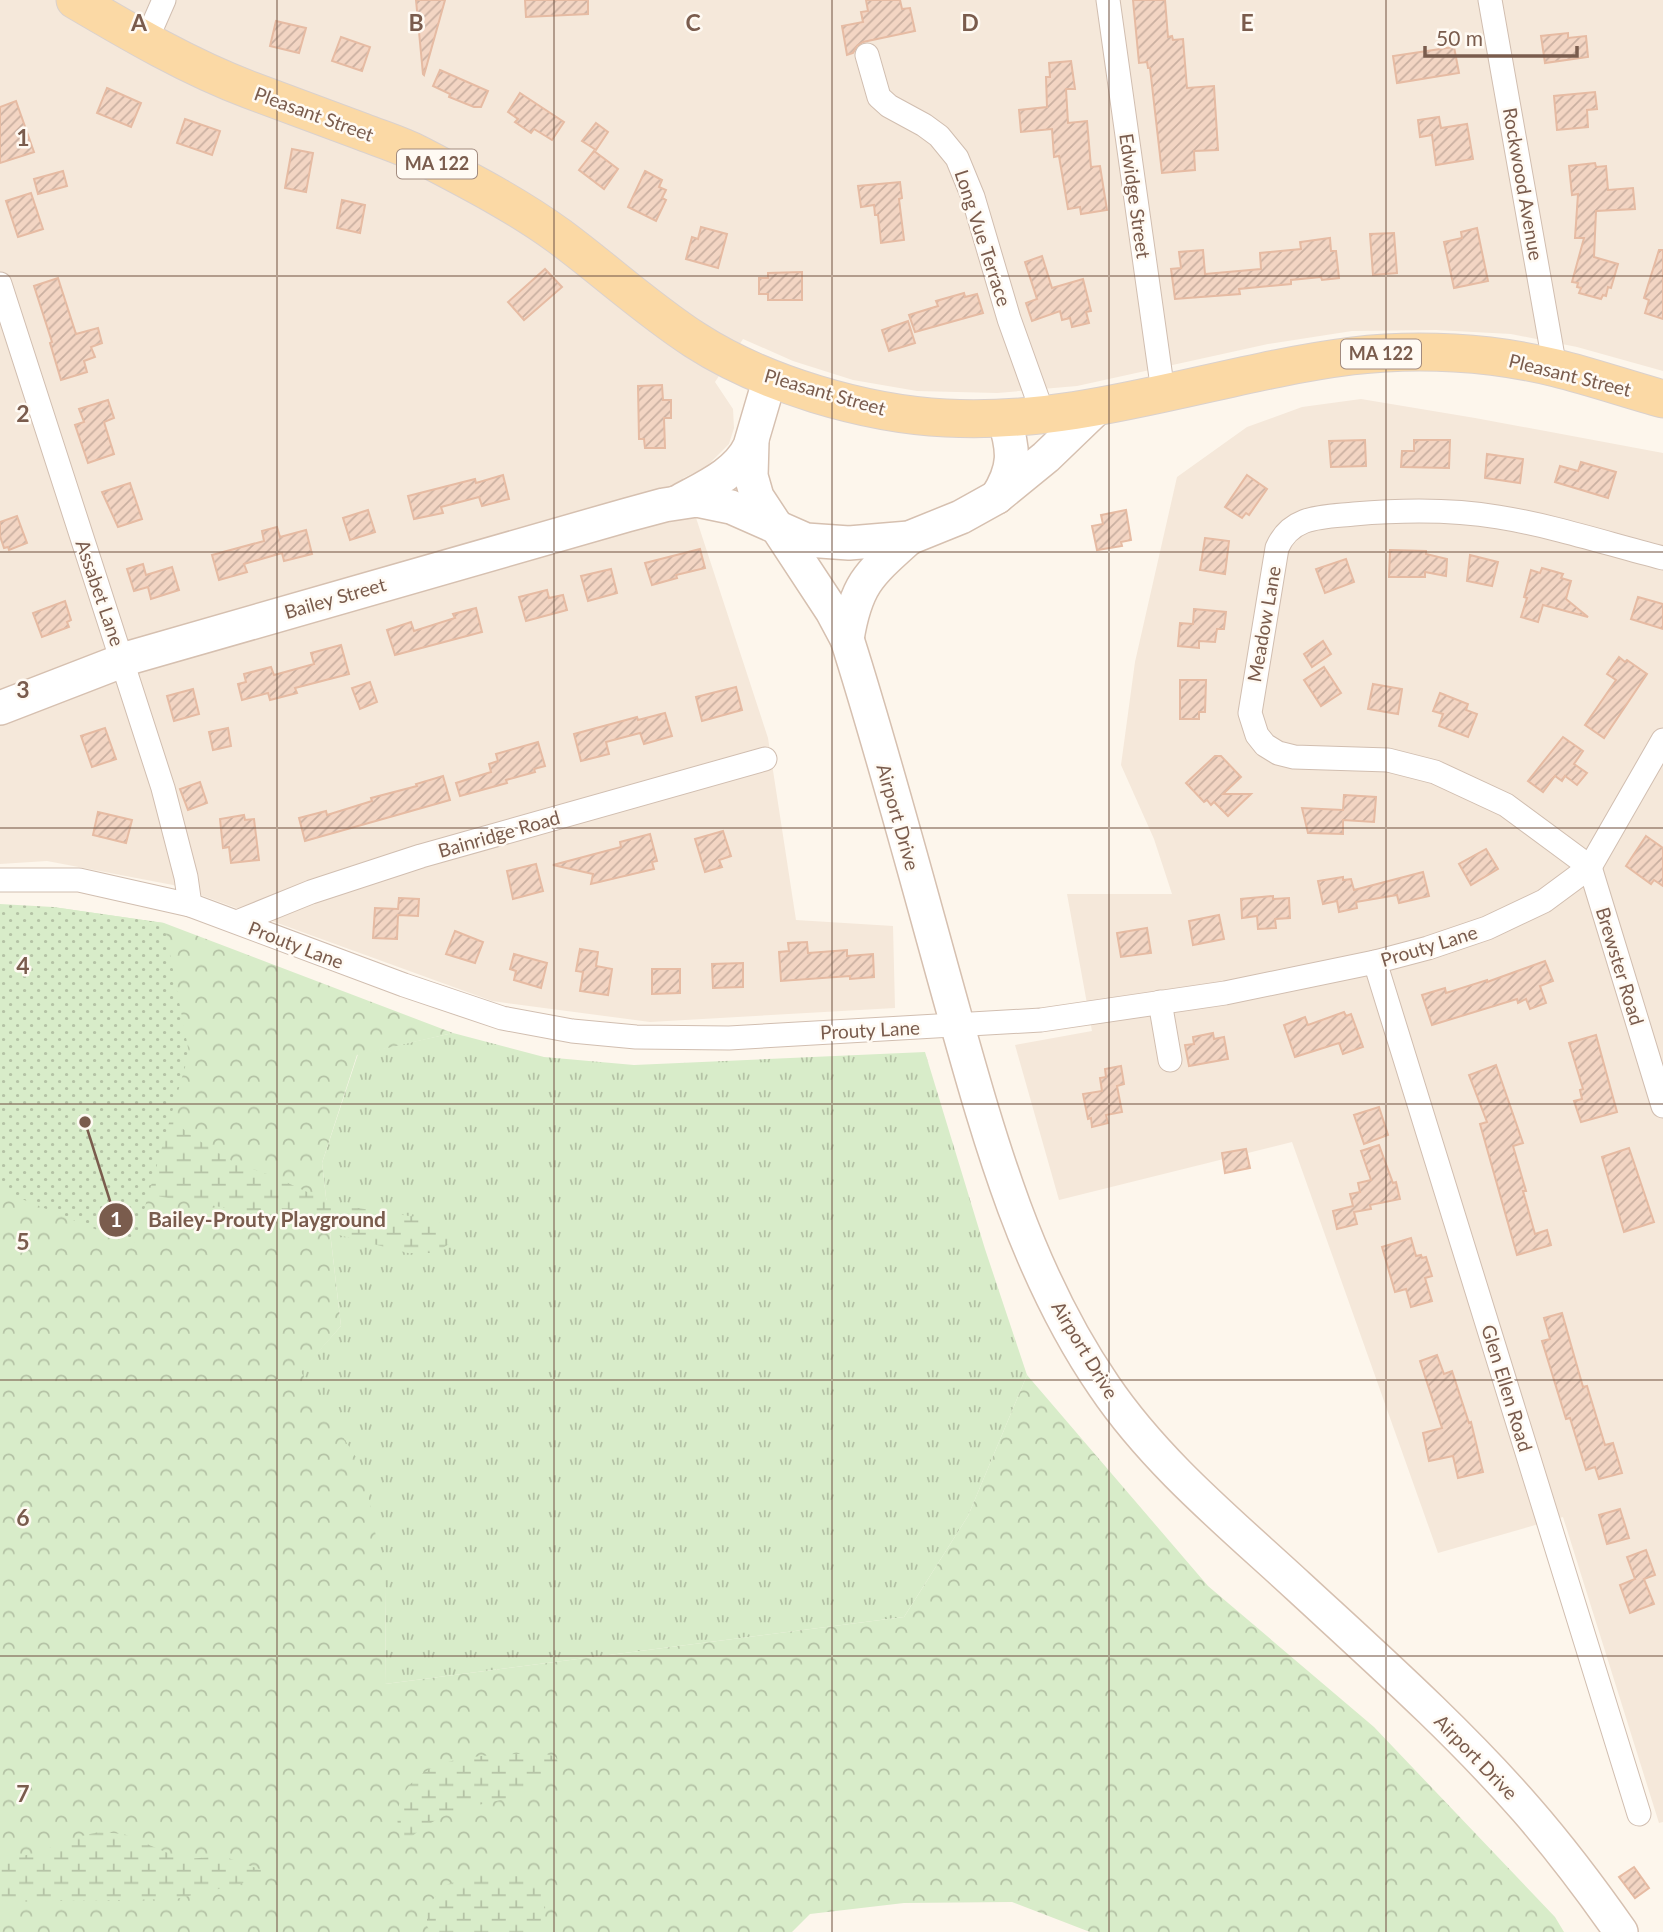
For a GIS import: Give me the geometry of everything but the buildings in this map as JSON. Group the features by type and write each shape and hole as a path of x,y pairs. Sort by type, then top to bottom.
{"main road":[{"name":"Pleasant Street","path":"75,0 146,41 244,88 411,150 485,189 557,234 693,339 770,378 855,405 945,418 1004,418 1099,406 1316,361 1357,355 1448,353 1487,356 1555,368 1663,399"},
{"name":"Bailey Street","path":"676,503 732,470 745,457 770,378"},
{"name":"Airport Drive","path":"775,526 806,540 849,543 909,538 961,517 997,497 1046,457 1099,406"},
{"path":"997,497 1009,477 1012,461 1010,438 1004,418"},
{"name":"Airport Drive","path":"752,441 753,487 847,639 996,1159 1054,1298 1105,1388 1185,1481 1427,1706 1494,1773 1560,1850 1620,1932"},
{"name":"Bailey Street","path":"0,708 123,660 626,514 697,500 721,504 775,526"},
{"name":"Airport Drive","path":"847,639 860,588 876,568 909,538"}],"street":[{"path":"146,41 164,0"},
{"name":"Edwidge Street","path":"1108,0 1163,392"},
{"name":"Rockwood Avenue","path":"1490,0 1555,368"},
{"name":"Long Vue Terrace","path":"867,55 879,97 939,136 957,158 1043,414"},
{"name":"Assabet Lane","path":"0,284 163,788 186,877 190,905"},
{"name":"Meadow Lane","path":"1590,867 1506,805 1435,772 1388,760 1294,757 1278,753 1265,745 1254,729 1250,705 1278,548 1286,532 1307,519 1412,510 1477,514 1513,520 1663,558"},
{"name":"Prouty Lane","path":"0,880 79,880 190,905 404,985 502,1018 572,1031 636,1037 729,1038 1041,1020 1225,993 1375,962 1487,928 1544,901 1590,867 1663,740"},
{"name":"Bainridge Road","path":"237,922 311,892 421,856 765,760"},
{"name":"Brewster Road","path":"1590,867 1663,1106"},
{"name":"Glen Ellen Road","path":"1375,962 1639,1814"},
{"path":"1160,1002 1170,1060"}],"shaded area":[{"path":"0,0 1663,0 1663,371 1577,347 1511,334 1436,330 1352,331 1268,344 1077,386 997,393 917,391 853,380 793,361 743,339 715,382 733,409 734,428 729,444 705,468 683,478 768,738 796,920 893,926 895,1008 650,1022 492,1001 173,885 47,861 0,864"},
{"path":"1361,399 1663,453 1663,1822 1659,1823 1563,1517 1438,1553 1292,1142 1059,1200 1015,1045 1092,1031 1067,894 1172,894 1154,839 1121,765 1135,662 1177,477 1247,427 1302,407"}],"green space":[{"path":"0,904 53,907 164,923 189,1053 134,1245 0,1190"},
{"path":"0,907 53,907 164,923 453,1033 357,1055 322,1163 341,1326 301,1372 363,1468 386,1589 385,1684 904,1617 968,1516 1027,1375 1208,1586 1374,1727 1555,1917 1564,1932 1090,1932 1012,1902 904,1903 810,1914 792,1932 0,1932"},
{"path":"453,1033 544,1057 634,1065 925,1052 985,1249 1027,1375 968,1516 904,1617 385,1684 386,1589 300,1372 341,1326 322,1163 358,1054"},
{"path":"161,1111 193,1137 235,1163 273,1176 322,1199 358,1208 435,1220 450,1230 455,1240 435,1253 408,1253 250,1212 104,1187"},
{"path":"543,1753 556,1757 558,1763 537,1785 512,1797 449,1814 428,1824 401,1843 397,1819 399,1805 408,1787 422,1774 460,1759"},
{"path":"99,1832 124,1834 186,1859 228,1858 262,1870 270,1877 176,1899 0,1902 0,1853 29,1855"},
{"path":"475,1874 533,1877 545,1903 541,1932 431,1932 427,1926 427,1906 446,1885"}],"place":[{"name":"Bailey-Prouty Playground","path":"85,1122"}]}
